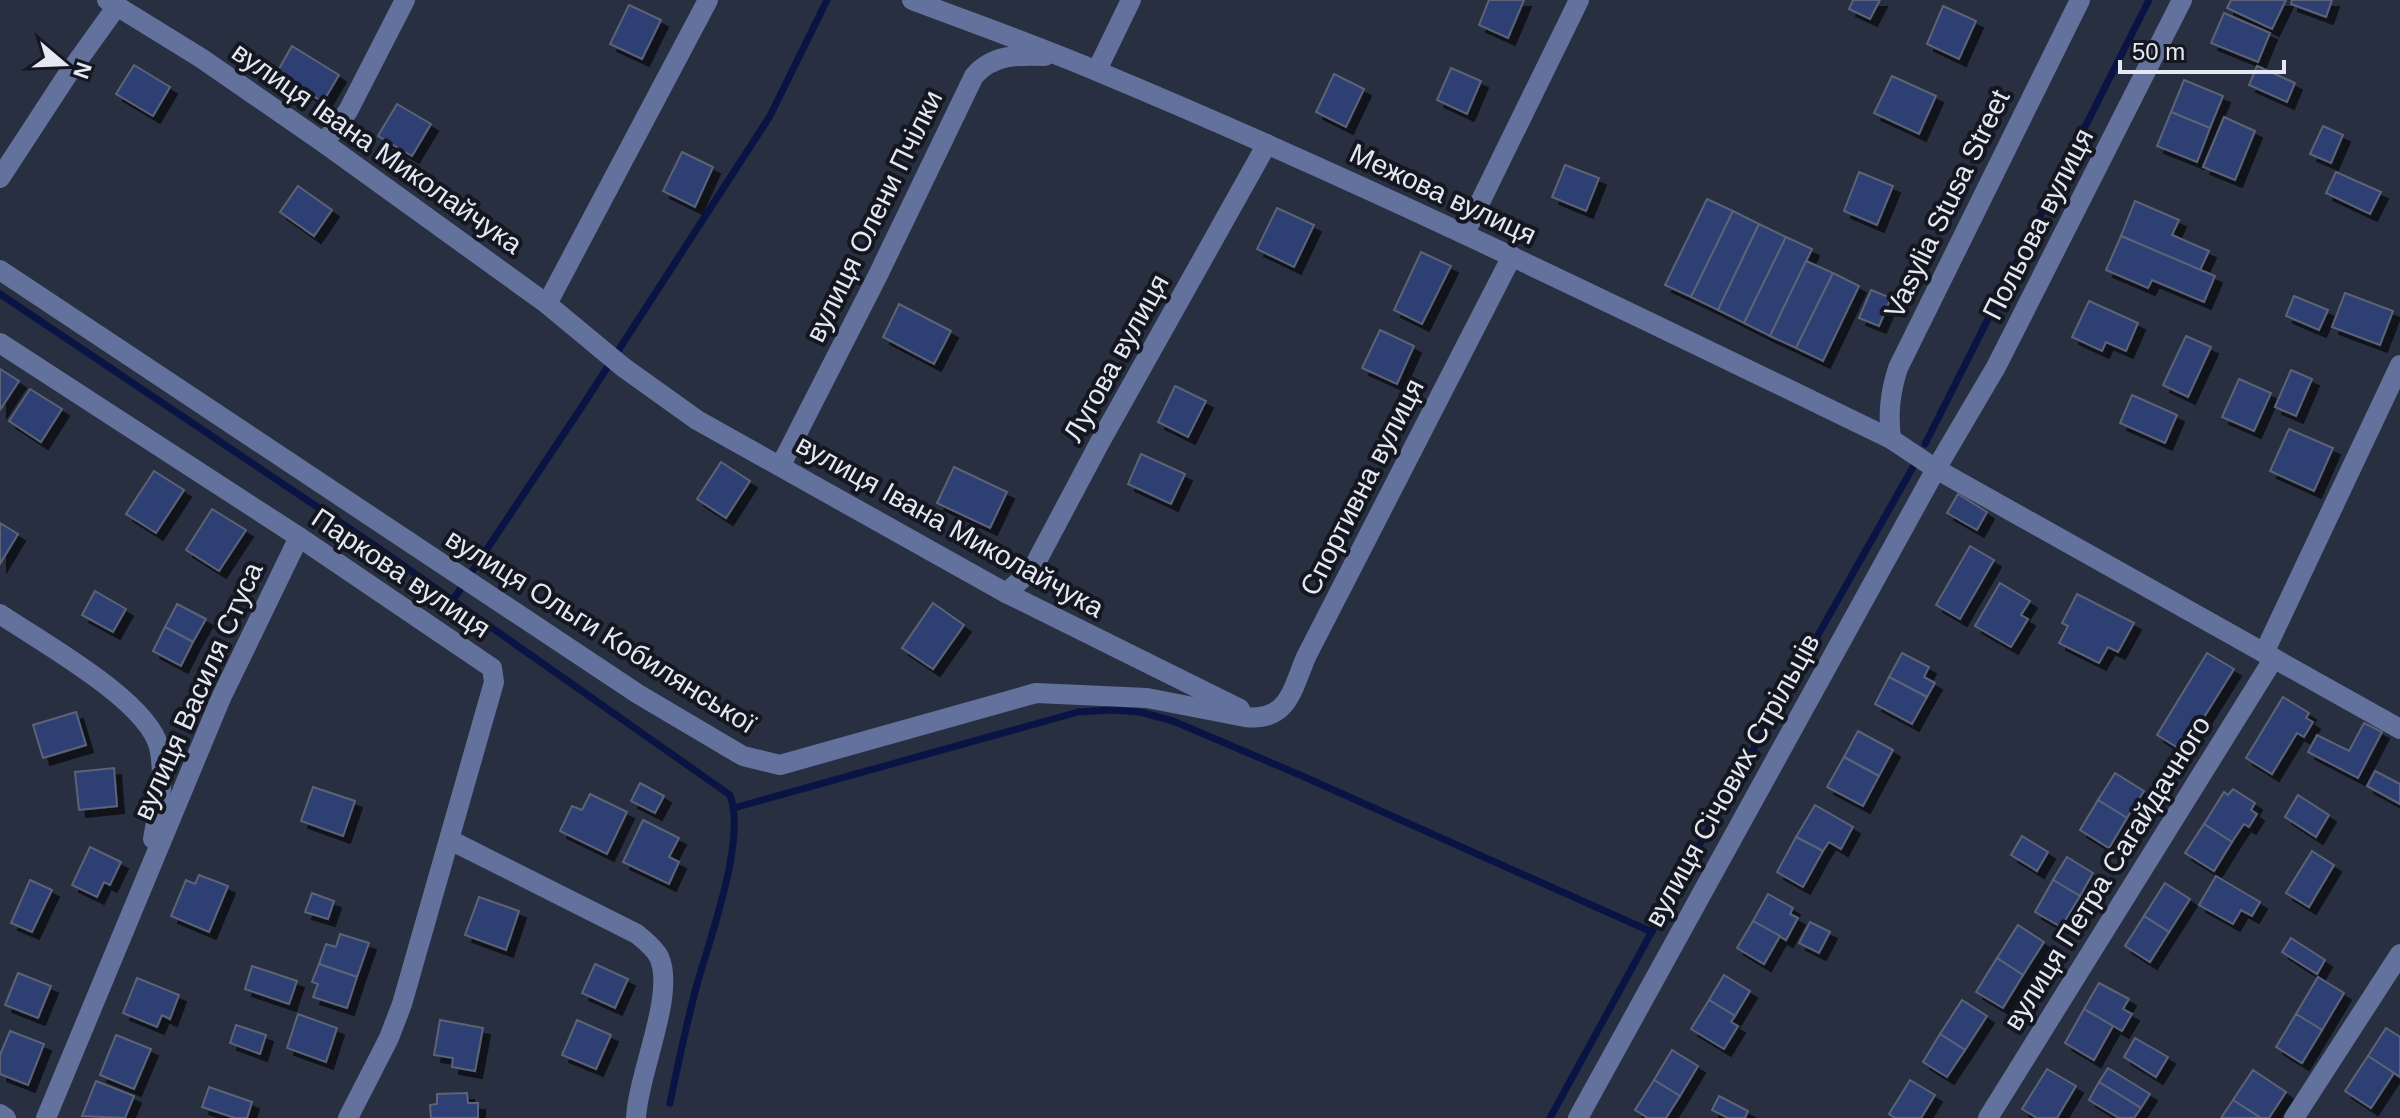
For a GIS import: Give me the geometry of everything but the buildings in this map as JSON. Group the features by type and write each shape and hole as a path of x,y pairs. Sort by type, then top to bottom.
{"street":[{"path":"324,143 348,111 405,0"},
{"path":"547,304 708,0"},
{"name":"Межова вулиця","path":"912,0 1097,70 1267,144 1465,233 1891,439 1936,469 2400,729"},
{"path":"1097,70 1131,0"},
{"path":"1465,233 1579,0"},
{"name":"Vasylia Stusa Street","path":"1891,439 1888,416 1890,393 1898,368 2080,0"},
{"name":"Польова вулиця","path":"1936,469 1996,367 2182,0"},
{"path":"0,178 112,3"},
{"name":"вулиця Івана Миколайчука","path":"112,3 201,58 324,143 547,304 623,367 697,420 1006,593 1252,718"},
{"name":"вулиця Олени Пчілки","path":"781,465 878,275 974,76 995,59 1023,55 1062,57"},
{"name":"Лугова вулиця","path":"1006,593 1032,570 1267,144"},
{"name":"Спортивна вулиця","path":"1252,718 1272,716 1290,696 1306,657 1512,256"},
{"name":"вулиця Ольги Кобилянської","path":"0,270 433,560 638,694 743,756 780,765 1036,693 1147,698 1252,718"},
{"name":"Паркова вулиця","path":"0,343 299,537 492,668 494,682 402,1004 389,1038 348,1118"},
{"name":"вулиця Петра Сагайдачного","path":"1988,1118 2269,655 2400,365"},
{"name":"вулиця Січових Стрільців","path":"1578,1118 1936,469"},
{"name":"вулиця Василя Стуса","path":"46,1118 221,698 299,537"},
{"name":"вулиця Василя Стуса","path":"0,614 104,682 139,713 159,745 162,782 148,869"},
{"path":"450,840 637,934 659,956 665,987 639,1087 636,1118"},
{"path":"2294,1118 2400,954"},
{"path":"0,1114 6,1118"}],"waterway":[{"path":"453,600 770,116 827,0"},
{"path":"1925,444 2149,0"},
{"path":"0,294 374,545 730,795 734,814 730,863 692,1002 670,1103"},
{"path":"1550,1118 1697,849 1913,467"},
{"path":"734,808 1078,712 1140,712 1173,721 1300,775 1652,932"}]}
